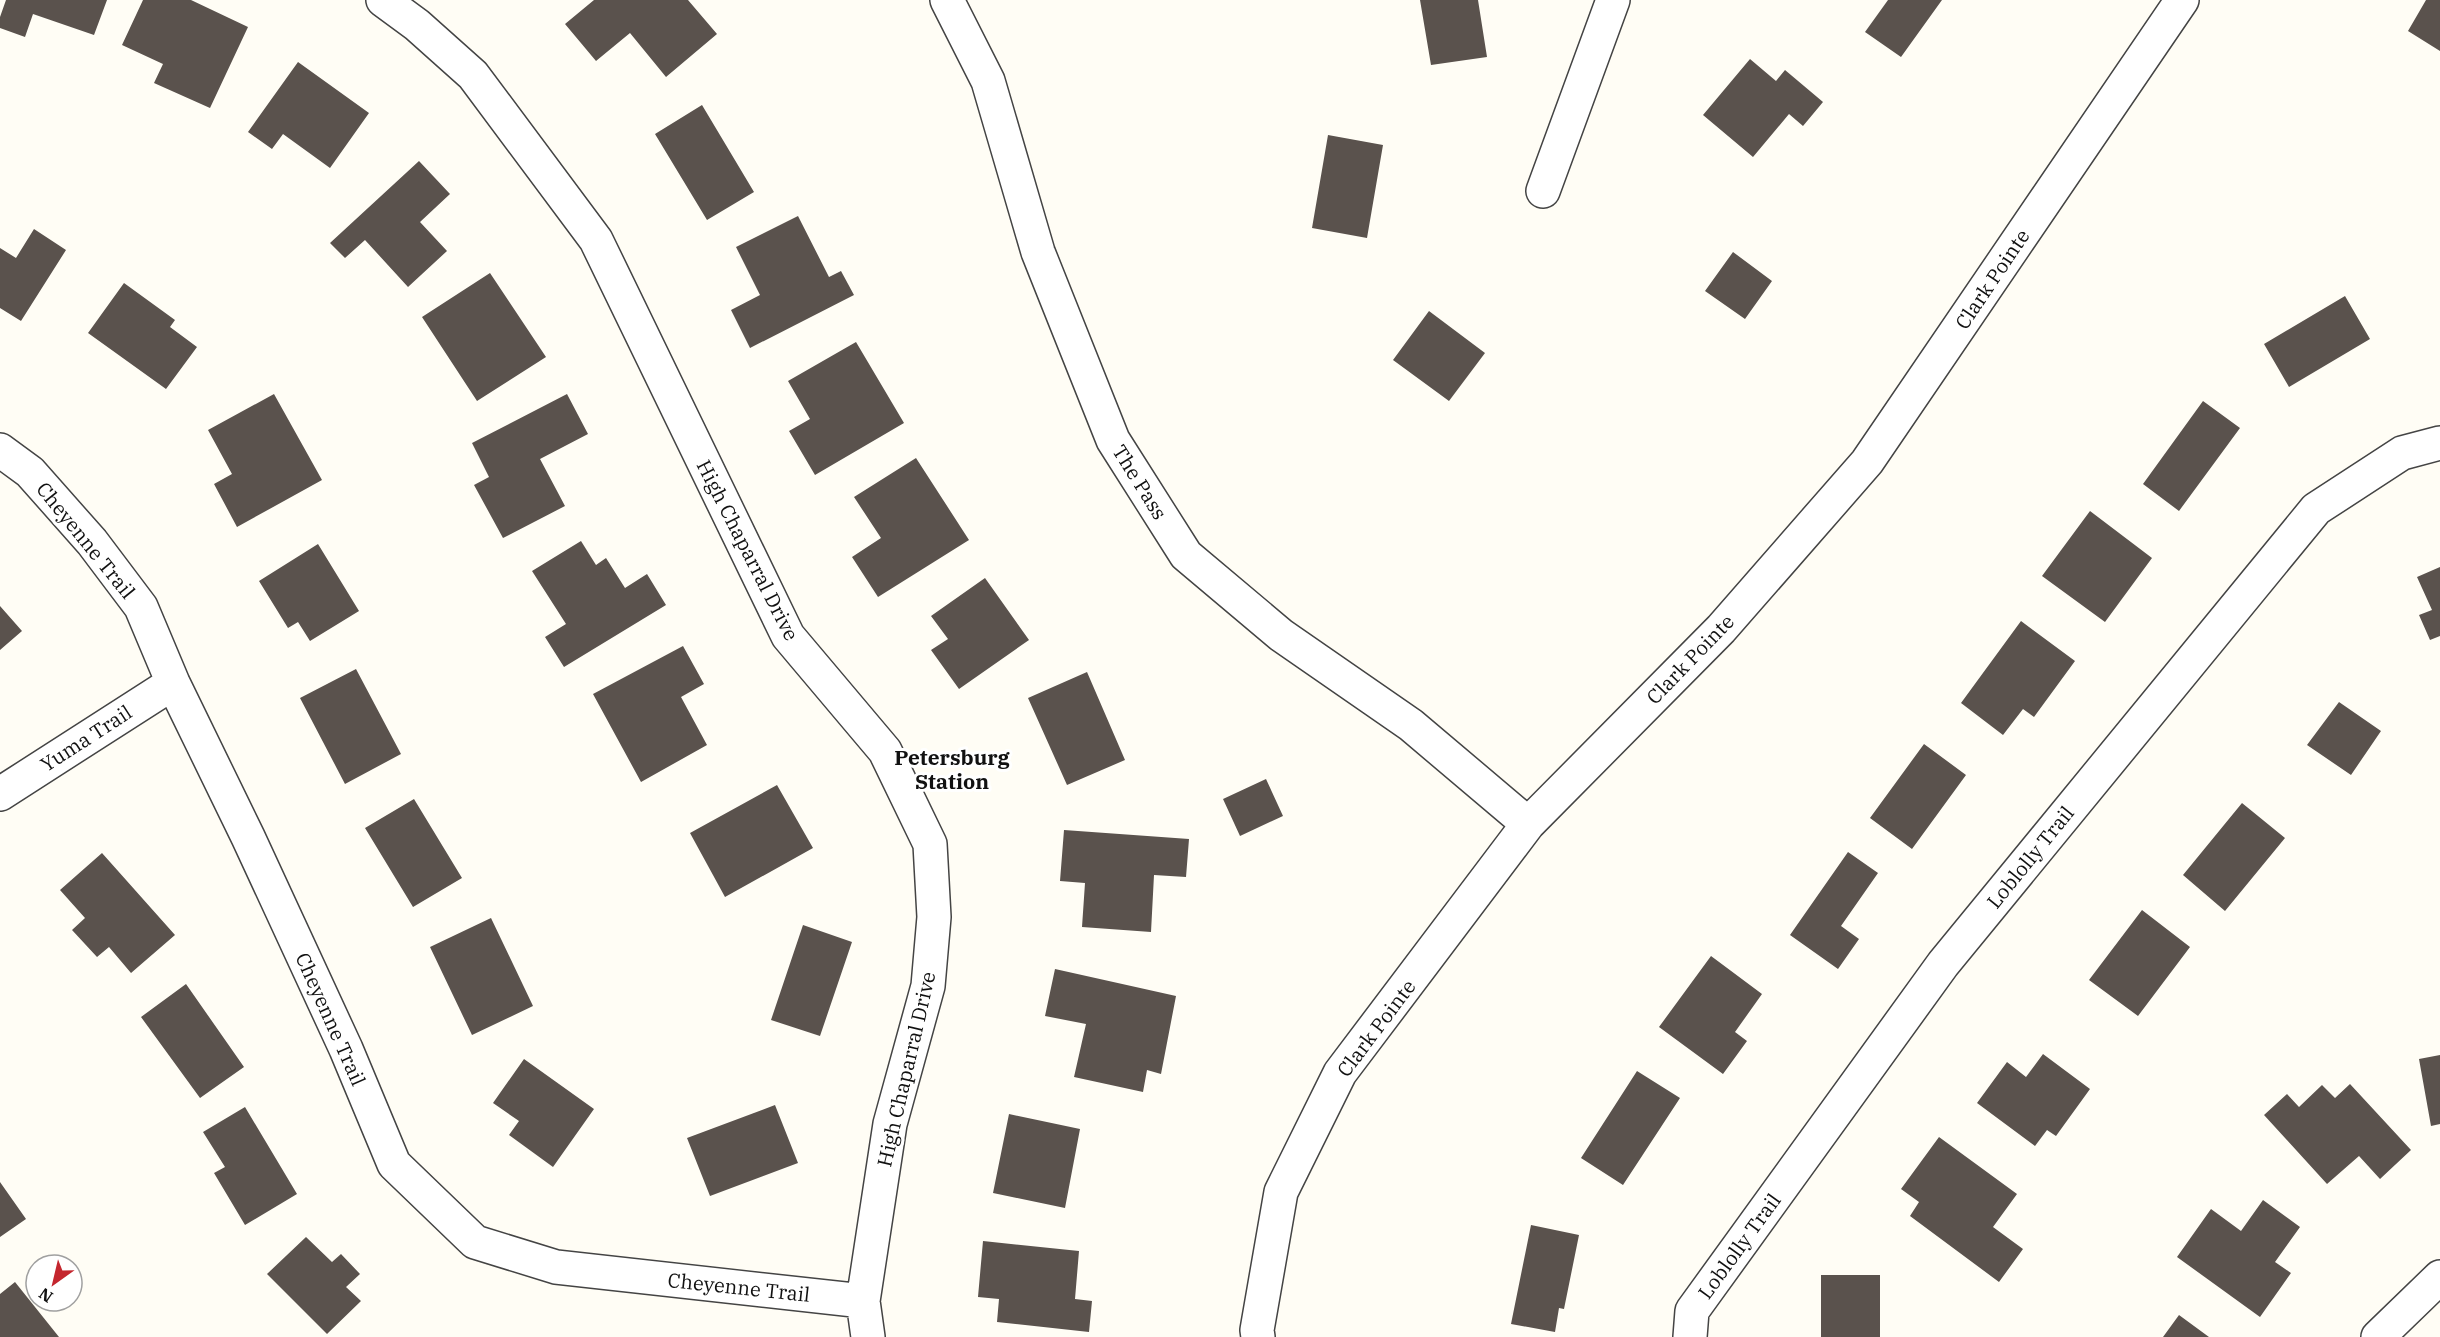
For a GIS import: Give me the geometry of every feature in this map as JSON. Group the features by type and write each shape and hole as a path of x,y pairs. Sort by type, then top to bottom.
{"street":[{"name":"High Chaparral Drive","path":"383,0 417,24 473,75 596,240 788,636 885,751 930,844 934,917 928,986 890,1124 863,1301 868,1337"},
{"name":"The Pass","path":"947,0 988,81 1038,252 1113,440 1186,555 1281,635 1411,725 1528,824"},
{"path":"1543,191 1613,0"},
{"name":"Clark Pointe","path":"1258,1337 1257,1330 1281,1192 1340,1073 1528,824 1721,629 1867,462 2182,0"},
{"name":"Loblolly Trail","path":"1690,1337 1692,1311 1943,964 2316,508 2402,453 2440,443"},
{"name":"Cheyenne Trail","path":"0,450 30,472 92,542 141,608 172,683 248,837 346,1049 394,1164 475,1242 556,1267 863,1301"},
{"name":"Yuma Trail","path":"0,794 172,683"},
{"path":"2378,1337 2440,1277"}],"building":[{"path":"6,0 107,0 94,35 33,14 25,37 0,28 0,17"},
{"path":"143,0 191,0 248,27 210,108 154,83 163,64 122,45"},
{"path":"594,0 688,0 717,34 666,77 630,33 596,61 565,24"},
{"path":"1420,0 1478,0 1487,57 1431,65"},
{"path":"1888,0 1942,0 1901,57 1865,32"},
{"path":"2426,0 2440,0 2440,51 2408,31"},
{"path":"1750,59 1776,81 1785,70 1823,102 1803,126 1789,114 1753,157 1703,115"},
{"path":"298,62 369,113 330,168 283,134 272,149 248,132"},
{"path":"702,105 754,192 707,220 655,134"},
{"path":"1328,135 1383,145 1367,238 1312,228"},
{"path":"419,161 450,194 420,222 447,251 408,287 365,240 345,258 330,243"},
{"path":"798,216 829,277 841,271 854,295 750,348 731,310 760,295 736,247"},
{"path":"34,229 66,250 21,321 0,308 0,248 16,258"},
{"path":"1733,252 1772,281 1745,319 1705,291"},
{"path":"490,273 546,357 477,401 422,317"},
{"path":"124,283 175,320 170,327 197,347 166,389 88,333"},
{"path":"2345,296 2370,339 2289,387 2264,344"},
{"path":"1429,311 1485,353 1449,401 1393,360"},
{"path":"856,342 904,423 815,475 789,431 810,419 788,381"},
{"path":"274,394 322,480 237,527 214,484 232,474 208,430"},
{"path":"567,394 588,434 540,459 565,506 503,538 474,485 489,477 472,443"},
{"path":"2203,401 2240,428 2179,511 2143,484"},
{"path":"916,458 969,540 878,597 852,557 881,538 854,497"},
{"path":"2090,511 2152,558 2105,622 2042,576"},
{"path":"581,541 596,565 606,558 625,588 647,574 666,605 564,667 545,637 566,624 532,571"},
{"path":"318,544 359,611 310,641 298,622 288,628 259,581"},
{"path":"2440,567 2440,636 2430,640 2419,615 2432,610 2417,577"},
{"path":"985,578 1029,640 959,689 931,650 948,639 931,616"},
{"path":"0,606 22,631 0,650"},
{"path":"2021,621 2075,661 2034,717 2023,709 2003,735 1961,703"},
{"path":"683,646 704,684 681,697 707,745 641,782 593,694"},
{"path":"356,669 401,754 345,784 300,698"},
{"path":"1087,672 1125,760 1067,785 1028,698"},
{"path":"2339,702 2381,731 2351,775 2307,745"},
{"path":"1924,744 1966,775 1912,849 1870,818"},
{"path":"1266,779 1283,816 1240,836 1223,799"},
{"path":"777,785 813,848 725,897 690,833"},
{"path":"414,799 462,878 413,907 365,828"},
{"path":"2242,803 2285,838 2225,911 2183,875"},
{"path":"1064,830 1189,839 1186,877 1154,875 1151,932 1082,927 1085,883 1060,881"},
{"path":"1848,852 1878,873 1841,926 1859,939 1838,969 1790,935"},
{"path":"102,853 175,935 131,973 109,947 97,957 72,930 85,918 60,890"},
{"path":"2142,910 2190,947 2138,1016 2089,980"},
{"path":"491,918 533,1006 472,1035 430,947"},
{"path":"803,925 852,942 820,1036 771,1020"},
{"path":"1711,956 1762,994 1735,1032 1747,1041 1723,1074 1659,1027"},
{"path":"1055,969 1176,996 1161,1074 1147,1070 1143,1092 1074,1077 1086,1024 1045,1016"},
{"path":"186,984 244,1067 200,1098 141,1017"},
{"path":"2043,1054 2090,1089 2056,1136 2047,1130 2035,1146 1977,1103 2007,1062 2026,1077"},
{"path":"2440,1055 2440,1124 2431,1126 2419,1059"},
{"path":"524,1059 594,1109 553,1167 509,1135 519,1121 493,1103"},
{"path":"1637,1071 1680,1098 1623,1185 1581,1158"},
{"path":"2350,1084 2411,1150 2380,1179 2359,1156 2327,1184 2264,1115 2287,1094 2299,1107 2322,1085 2335,1098"},
{"path":"775,1105 798,1163 710,1196 687,1138"},
{"path":"245,1107 297,1194 245,1225 214,1173 225,1167 203,1132"},
{"path":"1009,1114 1080,1129 1065,1208 993,1193"},
{"path":"1939,1137 2017,1194 1993,1227 2023,1249 1999,1282 1910,1216 1919,1202 1901,1189"},
{"path":"0,1182 26,1219 0,1237"},
{"path":"2263,1200 2300,1227 2275,1262 2291,1273 2260,1317 2177,1257 2211,1209 2241,1231"},
{"path":"1531,1225 1579,1235 1564,1309 1559,1308 1555,1332 1511,1324"},
{"path":"306,1237 332,1262 341,1254 360,1274 346,1287 361,1301 327,1334 267,1274"},
{"path":"983,1241 1079,1251 1075,1299 1092,1301 1089,1332 997,1322 999,1299 978,1297"},
{"path":"1821,1275 1880,1275 1880,1337 1821,1337"},
{"path":"15,1282 24,1293 24,1313 40,1313 59,1337 0,1337 0,1294"},
{"path":"2179,1315 2209,1337 2163,1337"}],"district":[{"name":"Petersburg Station","path":"952,769"}]}
